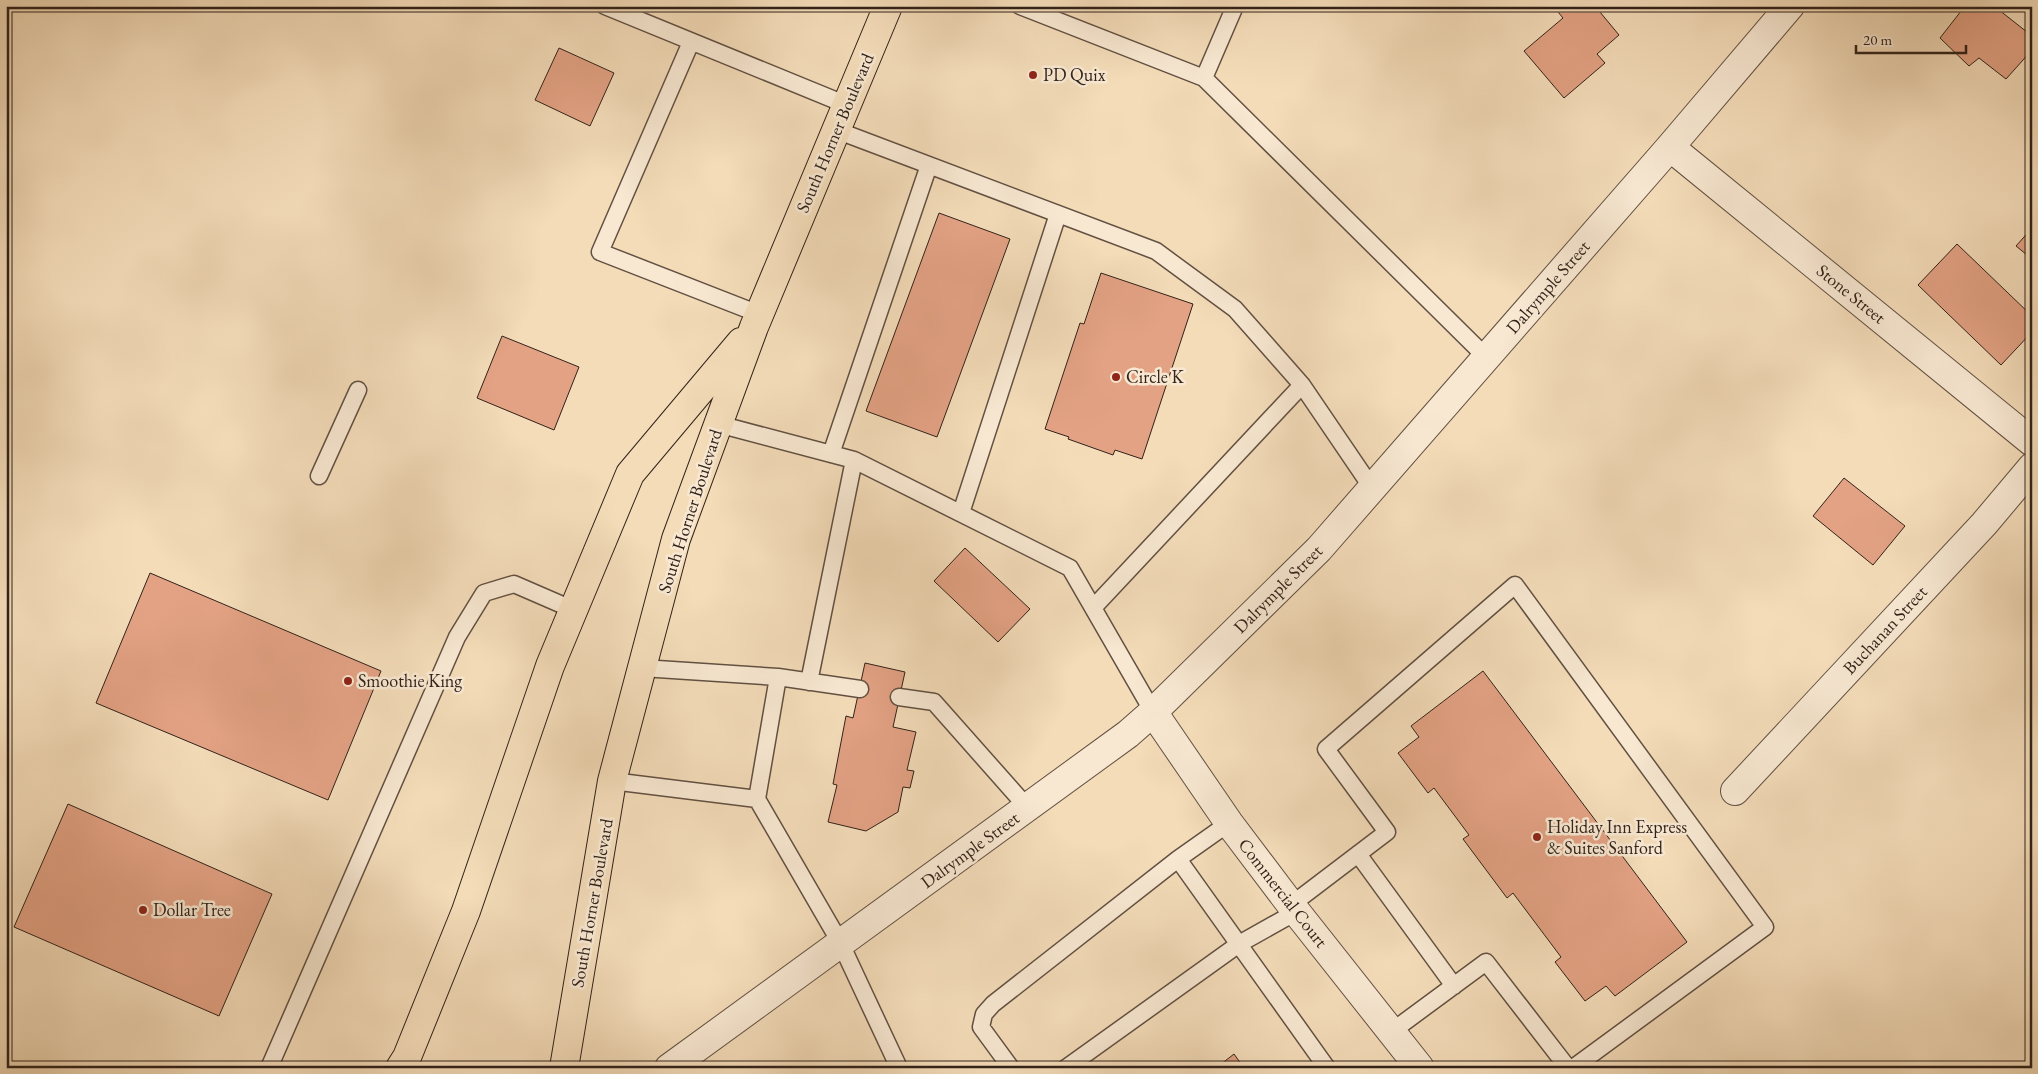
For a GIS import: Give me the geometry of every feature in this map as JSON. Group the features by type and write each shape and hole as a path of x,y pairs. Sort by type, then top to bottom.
{"main road":[{"name":"South Horner Boulevard","path":"564,1068 612,781 676,539 756,321 888,6"},
{"path":"400,1068 407,1057 466,911 550,666 630,474 756,321"}],"street":[{"name":"Dalrymple Street","path":"670,1068 1028,808 1128,734 1153,712 1318,549 1670,147 1790,6"},
{"name":"Stone Street","path":"1670,147 2032,442"},
{"name":"Buchanan Street","path":"1735,791 1984,524 2032,467"},
{"name":"Commercial Court","path":"1153,712 1229,823 1420,1068"}],"lane":[{"path":"605,6 846,106"},
{"path":"1204,78 1235,6"},
{"path":"1024,7 1204,78 1486,357"},
{"path":"691,42 600,252 756,321"},
{"path":"836,130 1156,251 1235,310 1302,385 1372,488"},
{"path":"831,454 929,165"},
{"path":"961,513 1058,214"},
{"path":"1093,608 1302,385"},
{"path":"319,476 358,390"},
{"path":"718,424 854,460 1070,568 1153,712"},
{"path":"809,682 854,460"},
{"path":"269,1068 457,637 484,593 514,584 574,610"},
{"path":"1066,1068 1239,944 1294,908 1386,832 1326,749 1515,584 1765,927 1573,1068"},
{"path":"642,668 778,677 860,689"},
{"path":"778,677 757,799 841,944 899,1068"},
{"path":"899,697 934,702 1028,808"},
{"path":"612,781 757,799"},
{"path":"1010,1068 981,1027 984,1014 993,1004 1178,859 1229,823"},
{"path":"1358,854 1454,986"},
{"path":"1178,859 1327,1068"},
{"path":"1391,1032 1486,962 1568,1068"}],"building":[{"path":"1553,6 1595,6 1619,35 1597,54 1605,63 1564,98 1524,51 1563,18"},
{"path":"1965,6 1994,6 2032,36 2032,50 2006,79 1979,58 1969,66 1940,38"},
{"path":"559,48 614,73 590,126 535,100"},
{"path":"939,213 1010,239 937,437 866,411"},
{"path":"2032,228 2032,259 2016,246"},
{"path":"1957,244 2032,316 2032,332 2001,365 1918,285"},
{"name":"Circle K","path":"1101,273 1193,304 1142,459 1115,450 1113,455 1045,429 1080,323 1084,324"},
{"path":"502,336 579,367 554,430 477,398"},
{"path":"1844,478 1905,526 1873,565 1813,516"},
{"path":"965,548 1030,609 998,642 934,581"},
{"path":"150,573 381,671 328,800 96,703"},
{"path":"865,663 905,672 893,727 916,732 907,770 914,771 910,788 903,787 898,812 866,831 828,822 837,785 833,784 846,716 853,718"},
{"name":"Holiday Inn Express & Suites Sanford","path":"1483,671 1687,942 1615,996 1606,986 1585,1001 1555,962 1561,957 1513,893 1507,898 1463,839 1469,835 1434,788 1428,793 1398,753 1419,737 1411,726"},
{"name":"Dollar Tree","path":"68,804 272,894 219,1016 14,927"},
{"path":"1234,1054 1244,1068 1216,1068"}],"place":[{"name":"PD Quix","path":"1033,75"},
{"name":"Circle K","path":"1116,377"},
{"name":"Smoothie King","path":"348,681"},
{"name":"Holiday Inn Express & Suites Sanford","path":"1537,837"},
{"name":"Dollar Tree","path":"143,910"}]}
